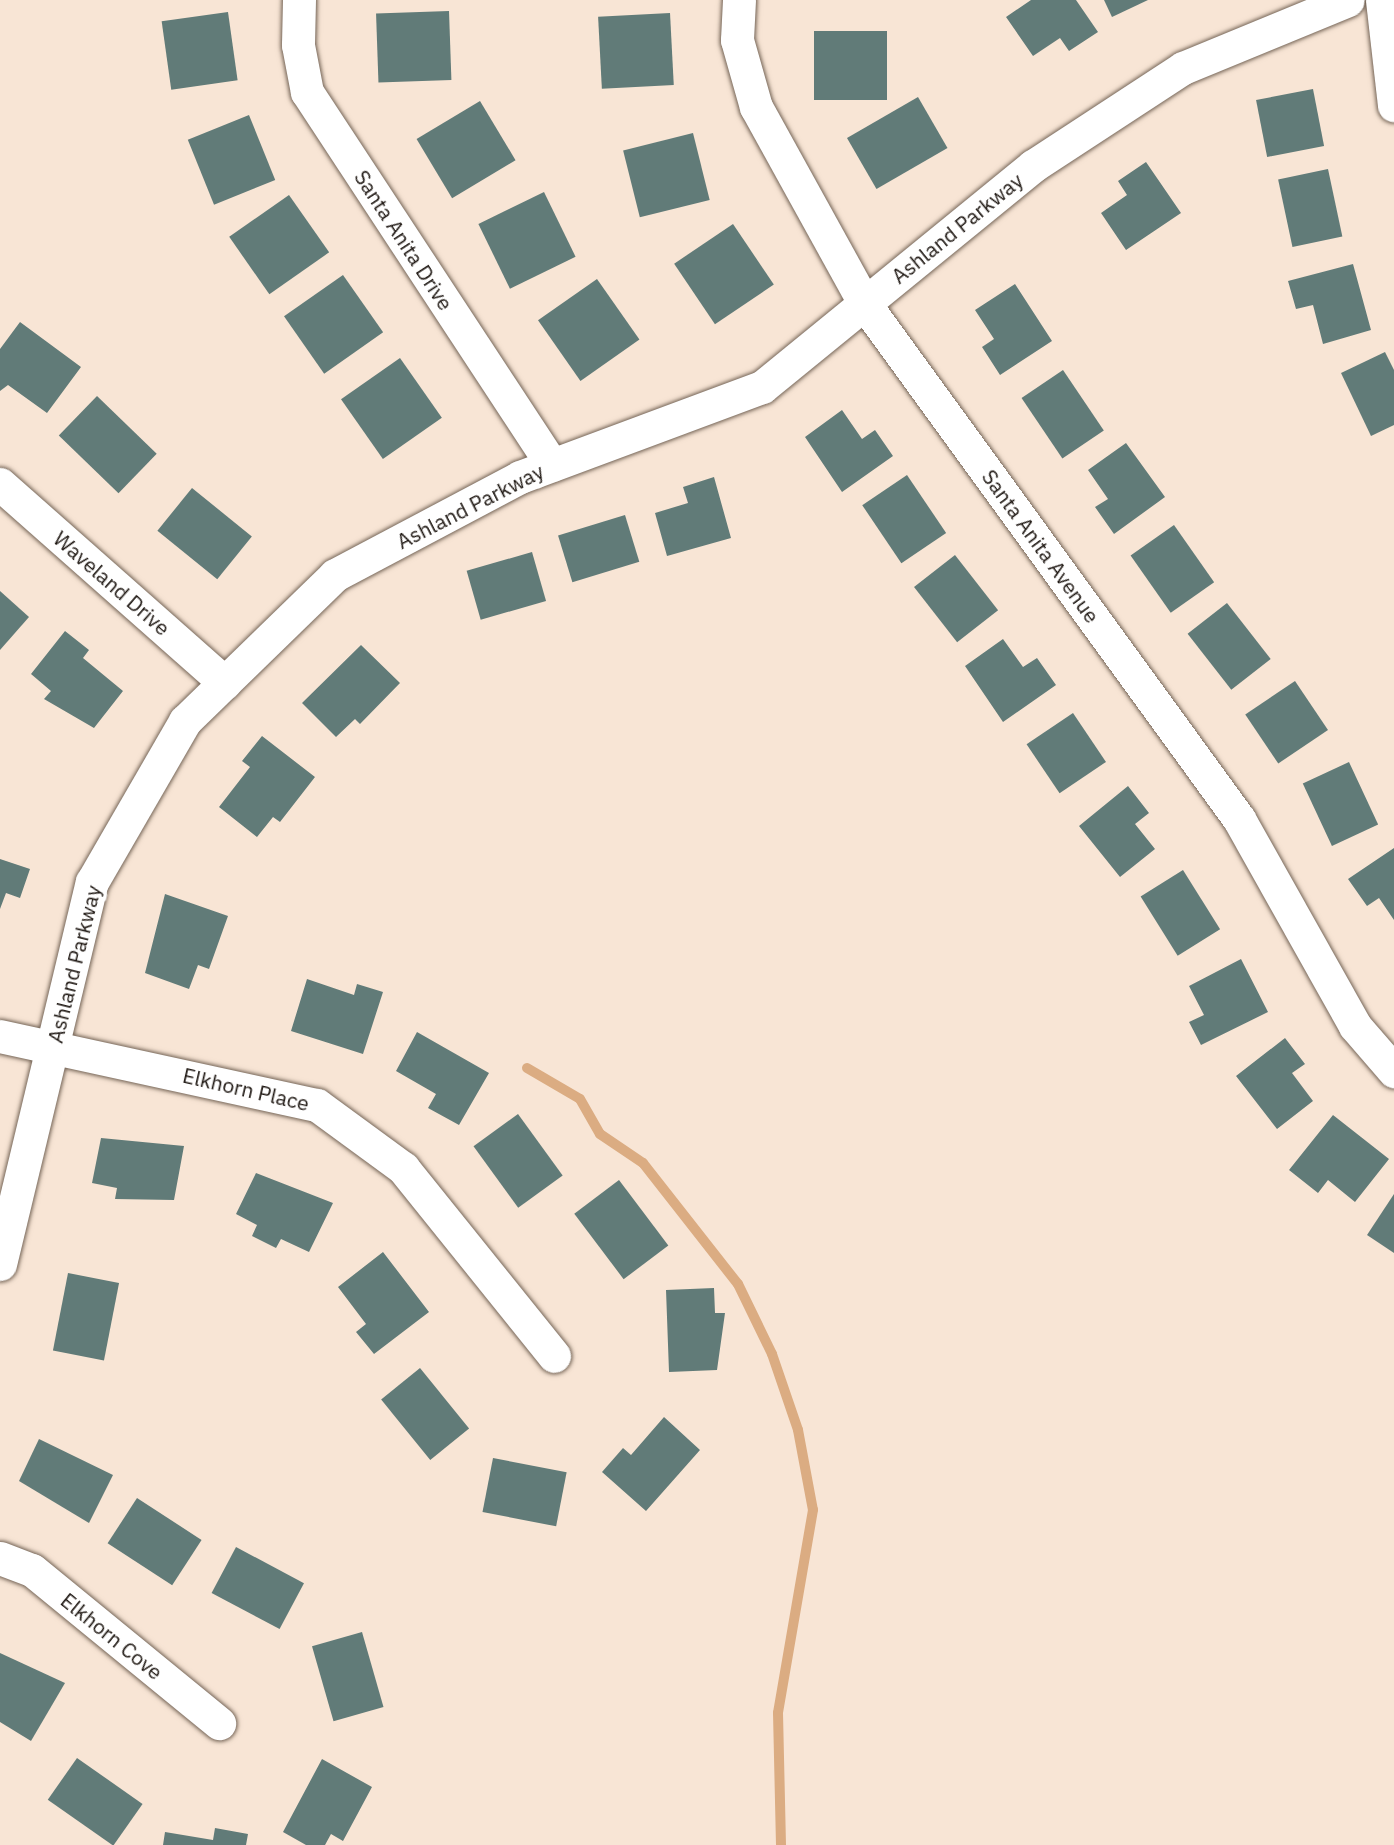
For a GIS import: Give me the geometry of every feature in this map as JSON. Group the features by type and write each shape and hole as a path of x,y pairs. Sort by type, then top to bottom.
{"street":[{"name":"Santa Anita Drive","path":"299,0 298,45 307,92 552,465"},
{"name":"Santa Anita Avenue","path":"739,0 737,40 756,107 864,303 1239,819 1354,1026 1394,1071"},
{"name":"Ashland Parkway","path":"0,1264 93,882 185,721 335,575 552,465 762,387 1033,166 1183,68 1348,0"},
{"path":"1382,0 1394,105"},
{"name":"Waveland Drive","path":"0,484 225,683"},
{"name":"Elkhorn Place","path":"0,1036 53,1044 317,1105 403,1168 554,1356"},
{"name":"Elkhorn Cove","path":"0,1558 32,1570 219,1723"}],"building":[{"path":"1031,0 1076,0 1098,32 1069,51 1060,38 1033,56 1006,17"},
{"path":"1104,0 1148,0 1112,17"},
{"path":"449,11 451,80 378,83 376,14"},
{"path":"228,12 238,80 171,90 162,21"},
{"path":"670,13 674,85 602,89 598,17"},
{"path":"814,31 887,31 887,100 814,100"},
{"path":"1313,89 1324,146 1267,157 1256,100"},
{"path":"918,97 948,148 876,189 847,138"},
{"path":"480,101 516,160 452,198 417,139"},
{"path":"249,115 275,180 214,205 188,140"},
{"path":"693,133 710,200 640,217 623,150"},
{"path":"1146,162 1181,213 1126,250 1101,213 1127,195 1118,181"},
{"path":"1328,169 1342,236 1292,247 1278,180"},
{"path":"544,192 576,257 510,289 478,224"},
{"path":"289,195 329,252 269,294 229,237"},
{"path":"733,224 774,285 715,324 674,264"},
{"path":"1353,264 1371,330 1323,344 1313,305 1296,309 1288,281"},
{"path":"343,275 383,332 324,374 284,316"},
{"path":"597,279 639,340 580,381 538,320"},
{"path":"1015,284 1052,341 1000,375 982,347 994,339 975,310"},
{"path":"20,322 81,367 47,413 8,385 0,391 0,349"},
{"path":"1385,352 1394,370 1394,425 1371,436 1341,373"},
{"path":"400,358 442,418 383,459 341,399"},
{"path":"1063,370 1104,431 1062,458 1022,398"},
{"path":"97,396 157,454 118,493 59,436"},
{"path":"842,410 862,439 875,430 893,456 842,492 805,437"},
{"path":"1126,443 1165,497 1114,534 1095,507 1108,499 1088,470"},
{"path":"907,475 946,533 901,563 862,505"},
{"path":"714,477 731,538 667,556 655,513 688,503 683,487"},
{"path":"192,488 252,536 217,579 157,531"},
{"path":"625,515 639,562 572,582 558,535"},
{"path":"1174,525 1214,582 1171,613 1131,555"},
{"path":"532,552 546,601 481,620 467,571"},
{"path":"955,555 998,610 957,642 914,587"},
{"path":"0,591 29,617 0,650"},
{"path":"1227,603 1271,659 1231,690 1188,634"},
{"path":"65,631 89,650 83,658 123,691 94,728 44,699 51,691 31,674"},
{"path":"1003,639 1023,667 1037,658 1056,685 1003,722 965,666"},
{"path":"361,645 400,683 360,724 355,719 336,737 302,703"},
{"path":"1295,681 1328,730 1278,763 1245,715"},
{"path":"1073,713 1106,762 1060,793 1027,744"},
{"path":"262,736 315,777 280,822 273,817 257,837 219,807 250,767 242,761"},
{"path":"1349,762 1378,825 1332,846 1303,784"},
{"path":"1128,786 1149,813 1135,824 1155,849 1120,877 1079,826"},
{"path":"1394,848 1394,920 1379,898 1367,906 1348,879"},
{"path":"0,859 30,869 20,898 6,893 0,909"},
{"path":"1183,870 1220,929 1178,956 1141,896"},
{"path":"165,894 228,916 209,969 198,965 189,989 145,973"},
{"path":"1241,959 1268,1012 1201,1045 1189,1022 1204,1015 1189,986"},
{"path":"307,979 354,995 357,984 383,992 363,1054 291,1031"},
{"path":"417,1032 489,1073 459,1125 428,1108 436,1094 396,1071"},
{"path":"1285,1038 1305,1064 1292,1073 1313,1101 1277,1129 1236,1076"},
{"path":"518,1114 563,1175 518,1208 474,1146"},
{"path":"1333,1115 1389,1159 1355,1202 1328,1180 1318,1193 1289,1170"},
{"path":"101,1138 184,1146 174,1200 115,1199 117,1188 92,1183"},
{"path":"256,1173 333,1203 309,1252 281,1239 276,1248 252,1236 257,1225 236,1214"},
{"path":"619,1180 668,1245 624,1279 574,1214"},
{"path":"1394,1194 1394,1253 1367,1235"},
{"path":"383,1252 429,1312 374,1354 356,1332 366,1324 338,1287"},
{"path":"68,1273 119,1283 104,1360 53,1351"},
{"path":"714,1288 715,1313 725,1313 717,1370 669,1372 666,1290"},
{"path":"420,1368 469,1429 430,1460 381,1399"},
{"path":"664,1417 700,1450 646,1511 602,1472 623,1448 631,1455"},
{"path":"39,1439 113,1475 89,1523 19,1481"},
{"path":"493,1458 567,1472 556,1526 483,1512"},
{"path":"137,1498 202,1540 172,1585 108,1543"},
{"path":"236,1547 304,1583 280,1629 212,1593"},
{"path":"362,1632 383,1707 334,1721 312,1646"},
{"path":"0,1653 65,1683 31,1741 0,1722"},
{"path":"77,1758 143,1804 112,1845 48,1800"},
{"path":"322,1759 372,1787 343,1841 331,1834 325,1845 306,1845 283,1832"},
{"path":"215,1828 248,1834 246,1845 163,1845 165,1832 213,1840"}],"waterway":[{"path":"527,1068 580,1099 600,1134 643,1163 738,1284 772,1354 798,1430 813,1510 778,1713 781,1845"}]}
